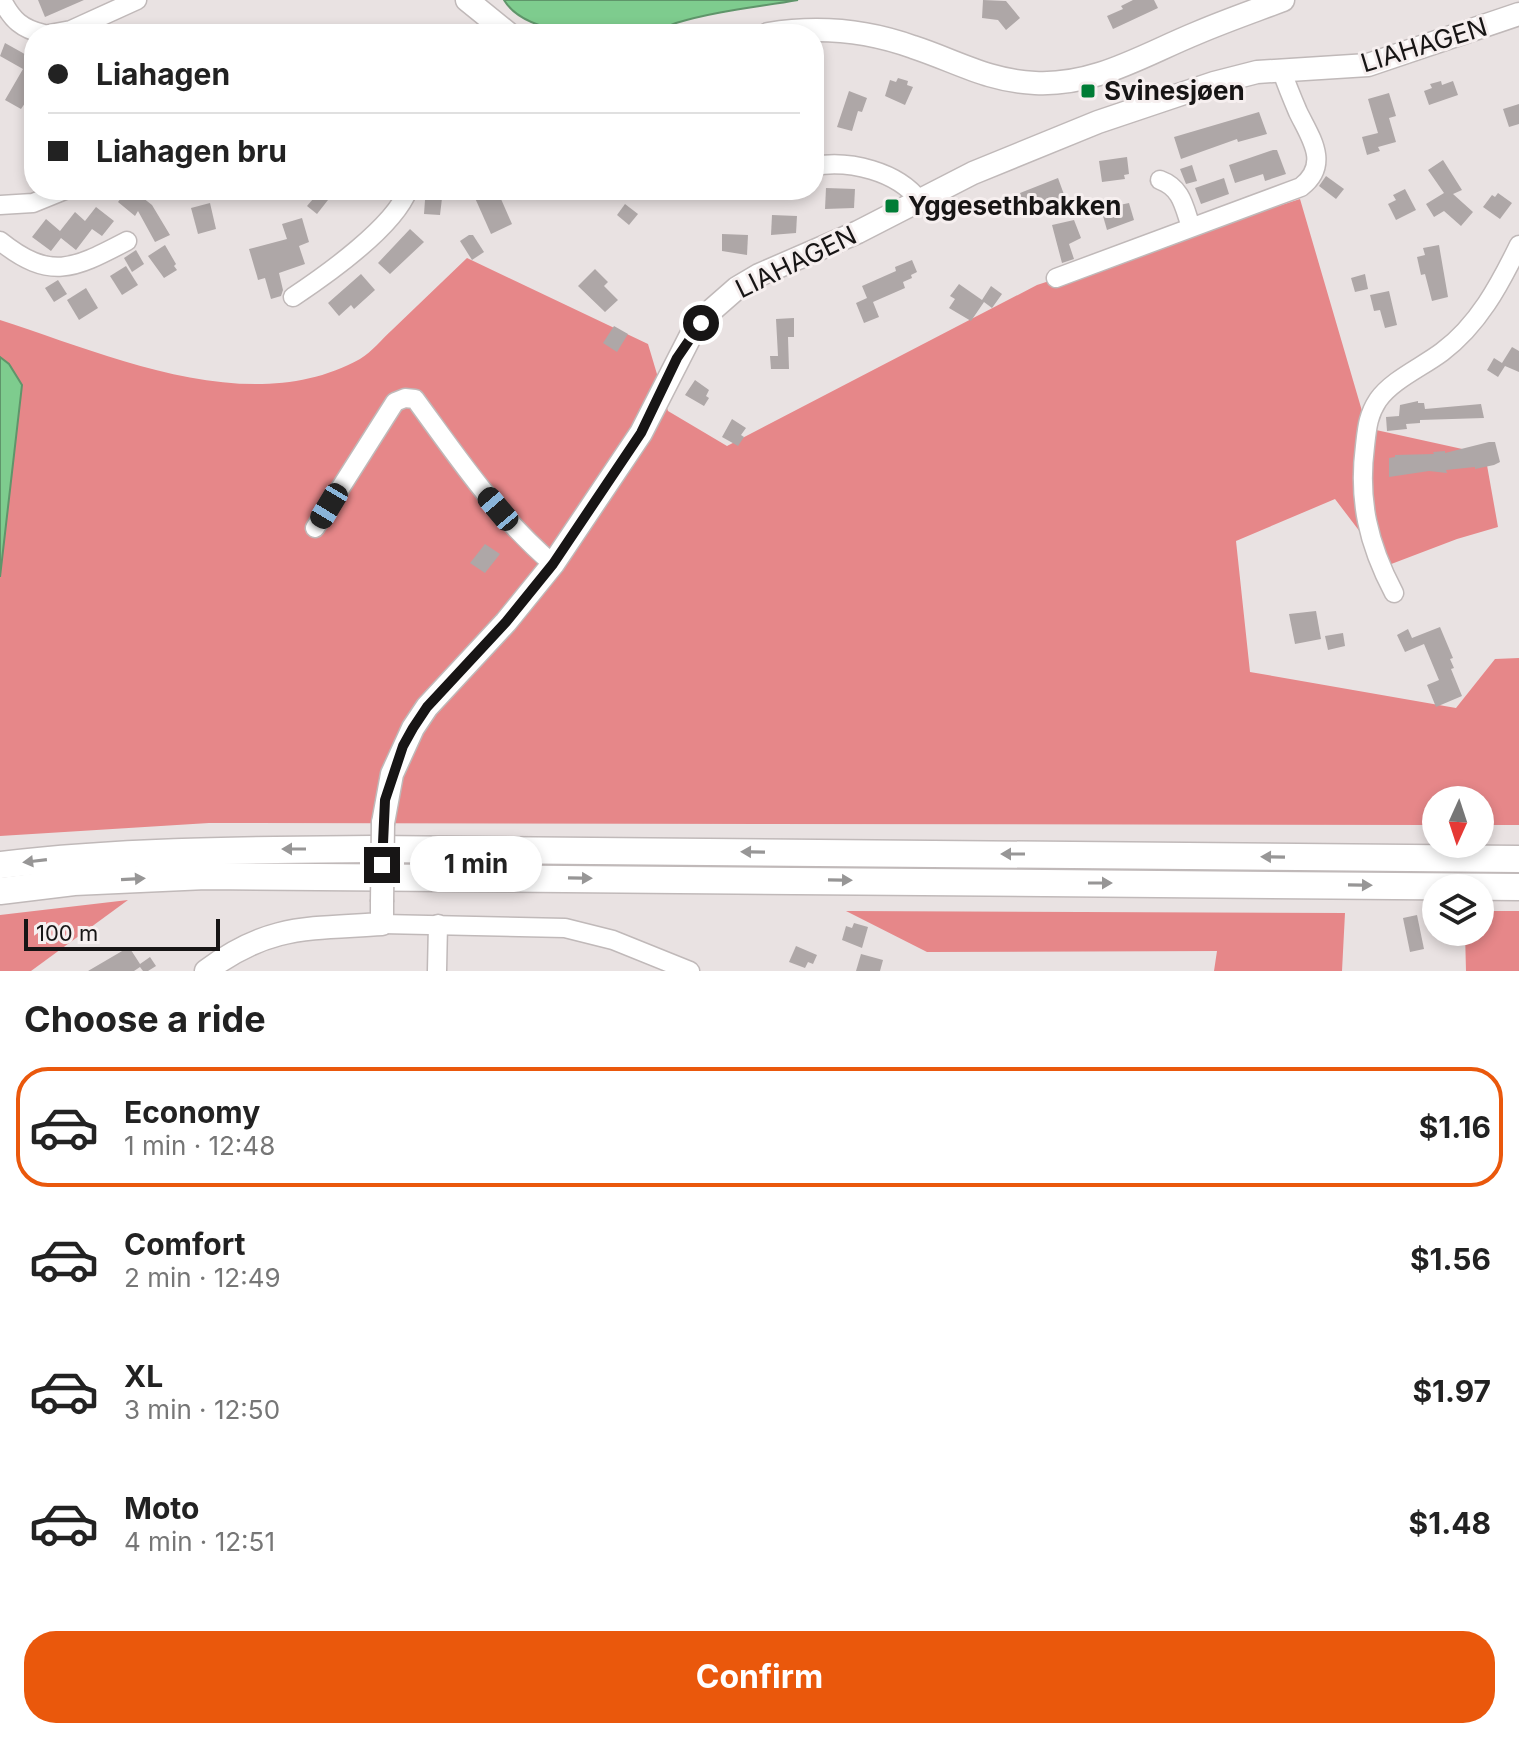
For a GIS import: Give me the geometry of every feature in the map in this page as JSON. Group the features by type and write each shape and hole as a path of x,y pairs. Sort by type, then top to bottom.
{"highway":[{"path":"0,865 73,856 205,850 357,849 1519,859"},
{"path":"0,891 74,882 206,876 1519,887"}],"main road":[{"path":"467,0 497,24"},
{"path":"824,31 850,32 899,42 972,72 1002,79 1051,83 1090,78 1119,69 1197,33 1283,0"},
{"name":"LIAHAGEN","path":"382,913 383,823 392,774 413,728 427,707 506,622 553,564 641,433 690,337 713,309 737,288 1008,157 1098,122 1214,83 1257,72 1368,65 1519,14"},
{"path":"206,971 225,957 268,935 382,913"}],"street":[{"path":"2,0 13,21 24,27"},
{"path":"84,24 137,0"},
{"path":"1056,278 1301,187 1311,176 1318,157 1281,69"},
{"path":"824,166 839,165 883,174 906,186 920,201"},
{"path":"1160,180 1172,184 1179,192 1191,227"},
{"path":"0,205 40,200"},
{"path":"293,297 362,245 404,200"},
{"path":"0,241 39,265 60,268 81,264 127,241"},
{"path":"1394,593 1371,537 1361,496 1368,417 1381,397 1472,325 1493,295 1519,245"},
{"path":"315,528 395,402 405,398 415,399 487,497 518,533 553,564"},
{"path":"382,913 438,924 565,928 613,940 690,971"},
{"path":"437,971 438,924"}],"shaded area":[{"path":"504,0 798,0 706,15 674,24 538,24 515,12"},
{"path":"1300,199 1367,428 1485,454 1498,527 1386,566 1335,499 1236,541 1250,672 1456,708 1495,659 1519,658 1519,825 1494,825 1494,786 1422,786 1422,825 209,823 0,836 0,577 22,385 9,364 0,357 0,320 133,364 180,376 226,383 273,384 317,376 360,359 467,258 648,344 668,411 727,446 1037,285"},
{"path":"0,357 9,364 22,385 0,577"},
{"path":"128,900 31,971 0,971 0,915"},
{"path":"846,911 1345,913 1342,971 1214,971 1217,951 927,952"},
{"path":"1494,911 1519,911 1519,971 1466,971 1465,946 1494,946"}],"building":[{"path":"38,0 84,0 45,17"},
{"path":"983,0 1006,1 1020,18 1006,30 998,20 982,18"},
{"path":"1133,0 1154,0 1158,8 1113,29 1107,16 1123,9 1121,6"},
{"path":"5,43 24,54 24,105 21,109 5,100 23,69 0,56"},
{"path":"898,78 908,81 907,85 913,87 905,105 885,96 890,80 896,82"},
{"path":"1441,81 1442,85 1453,81 1458,95 1429,105 1424,91 1432,88 1430,84"},
{"path":"849,91 867,98 862,112 858,111 852,131 837,127"},
{"path":"1389,93 1396,116 1389,118 1396,142 1378,147 1380,151 1367,155 1362,137 1378,133 1368,99"},
{"path":"1519,104 1519,124 1509,127 1503,109"},
{"path":"1259,112 1267,134 1238,142 1237,139 1181,159 1174,137"},
{"path":"1277,150 1286,174 1265,181 1263,174 1235,183 1229,165"},
{"path":"1127,157 1129,174 1124,175 1125,179 1102,182 1099,161"},
{"path":"1443,160 1462,190 1453,194 1473,212 1461,226 1444,211 1434,217 1426,204 1444,193 1428,170"},
{"path":"1192,165 1197,181 1186,184 1180,169"},
{"path":"1326,176 1344,189 1336,199 1319,186"},
{"path":"1058,178 1066,200 1045,208 1043,202 1025,208 1020,193"},
{"path":"1224,178 1229,194 1201,204 1195,188"},
{"path":"826,188 855,189 854,208 825,209"},
{"path":"1405,189 1416,210 1396,220 1388,204 1396,200 1393,195"},
{"path":"1498,193 1512,203 1500,219 1483,207 1492,195 1495,197"},
{"path":"146,200 170,235 155,242 138,211 135,216 118,202"},
{"path":"312,200 328,200 317,214 307,206"},
{"path":"425,200 442,200 440,215 424,214"},
{"path":"476,200 501,200 512,224 491,234"},
{"path":"210,203 216,229 198,234 191,208"},
{"path":"1129,203 1134,220 1107,230 1101,209"},
{"path":"625,204 638,214 629,225 617,215"},
{"path":"96,207 114,221 102,236 92,229 76,250 61,238 51,251 32,237 46,219 60,231 75,212 85,221"},
{"path":"772,215 797,216 796,233 771,235"},
{"path":"302,218 309,242 299,246 305,264 279,273 283,290 281,296 271,299 265,278 258,280 249,249 287,239 282,224"},
{"path":"1074,220 1081,238 1069,244 1074,259 1062,263 1052,225"},
{"path":"410,229 424,242 390,274 378,263"},
{"path":"722,234 748,235 747,255 722,251"},
{"path":"473,235 484,252 472,260 460,241"},
{"path":"165,245 177,270 164,278 148,256"},
{"path":"1439,245 1448,297 1432,301 1417,257 1425,255 1423,248"},
{"path":"136,250 144,264 132,272 124,258"},
{"path":"912,260 917,272 903,282 905,288 873,302 879,317 864,323 856,303 867,298 862,286"},
{"path":"126,266 138,285 122,295 110,276"},
{"path":"595,269 608,282 604,286 618,300 605,312 578,286"},
{"path":"361,274 375,290 354,309 351,305 339,316 328,303"},
{"path":"1365,274 1368,289 1355,292 1351,278"},
{"path":"58,280 67,294 54,302 45,288"},
{"path":"959,284 982,300 991,286 1002,294 992,308 984,302 971,321 949,308 955,299 950,296"},
{"path":"86,288 98,308 79,320 67,300"},
{"path":"1389,291 1397,325 1385,328 1380,310 1374,311 1370,295"},
{"path":"794,318 794,337 788,337 789,369 771,369 770,356 778,356 776,319"},
{"path":"614,326 628,334 617,352 603,343"},
{"path":"1512,347 1519,351 1519,372 1505,366 1498,377 1487,370 1494,358 1502,363"},
{"path":"695,380 709,390 704,406 685,395"},
{"path":"1418,401 1424,403 1425,409 1481,404 1484,418 1420,420 1420,423 1406,424 1407,429 1387,431 1386,417 1399,416 1400,405"},
{"path":"732,419 746,428 738,446 722,437"},
{"path":"1495,442 1500,462 1494,465 1446,470 1447,473 1429,471 1389,477 1389,458 1395,455 1445,453"},
{"path":"485,544 500,554 485,573 470,563"},
{"path":"1316,611 1321,639 1295,644 1289,614"},
{"path":"1440,627 1453,658 1450,659 1454,668 1451,669 1462,696 1436,707 1427,685 1439,680 1424,644 1405,652 1397,635 1408,629 1412,638"},
{"path":"1343,633 1345,646 1328,650 1325,636"},
{"path":"1417,915 1424,949 1410,952 1403,918"},
{"path":"854,923 868,927 862,948 842,940 846,926 852,928"},
{"path":"796,946 817,955 813,964 808,962 805,968 789,962"},
{"path":"129,947 140,964 150,957 156,966 148,971 140,967 134,971 88,971"},
{"path":"861,954 883,960 880,971 856,971"}],"place":[{"name":"Svinesjøen","path":"1088,91"},
{"name":"Yggesethbakken","path":"892,206"}],"route":[{"path":"382,865 385,800 392,774 413,728 427,707 506,622 553,564 641,433 677,358 701,323"}]}
